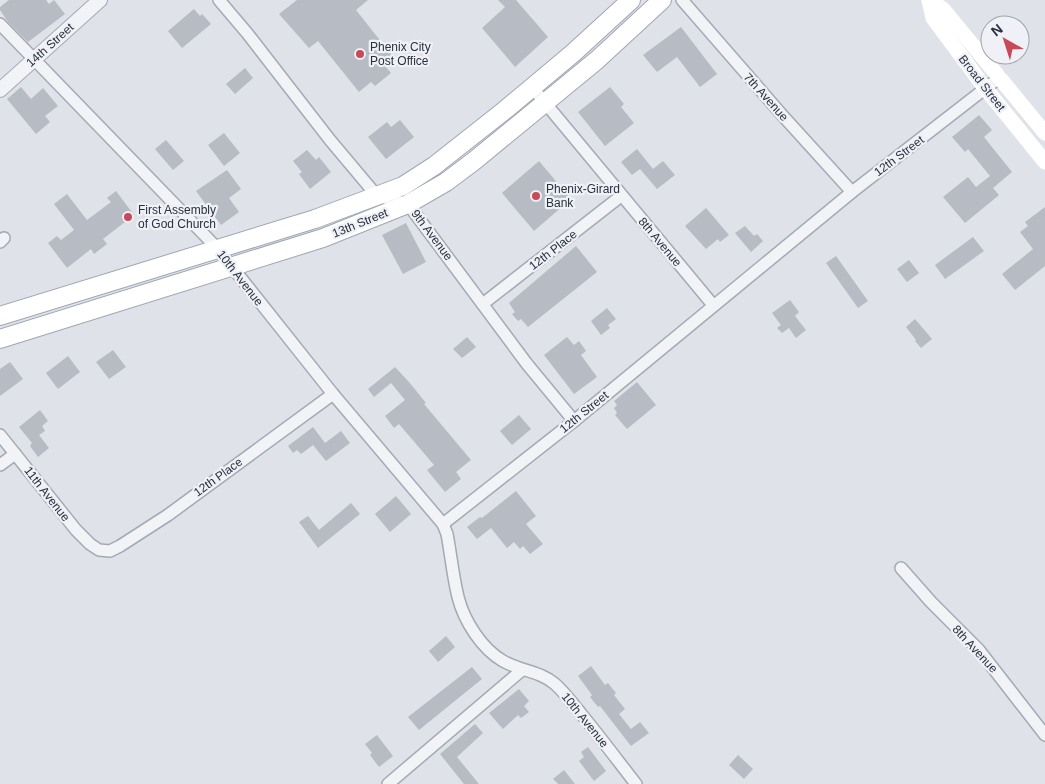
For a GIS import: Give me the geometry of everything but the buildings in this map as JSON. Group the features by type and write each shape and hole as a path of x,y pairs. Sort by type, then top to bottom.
{"main road":[{"name":"13th Street","path":"0,316 217,248 315,220 402,186 434,166 532,87 578,49 631,0"},
{"name":"13th Street","path":"0,339 323,238 408,204 460,172 545,103 662,0"},
{"name":"Broad Street","path":"929,0 943,9 1045,133"},
{"name":"Broad Street","path":"929,0 932,18 985,88 1045,162"}],"street":[{"name":"14th Street","path":"0,90 100,0"},
{"path":"219,0 377,196"},
{"name":"7th Avenue","path":"682,0 852,192"},
{"name":"10th Avenue","path":"0,24 217,248 334,394 443,524"},
{"name":"12th Street","path":"443,524 574,421 852,192 1000,77"},
{"name":"8th Avenue","path":"532,87 713,305"},
{"name":"9th Avenue","path":"377,196 408,204 484,303 527,364 574,421"},
{"name":"12th Place","path":"484,303 622,196"},
{"name":"12th Place","path":"99,550 110,551 160,520 334,394"},
{"name":"11th Avenue","path":"0,435 76,530 99,550"},
{"path":"0,466 15,454"},
{"path":"388,784 522,670 493,654 480,640 468,620 458,600 450,549 443,524"},
{"name":"8th Avenue","path":"901,568 931,602 979,650 1045,735"},
{"name":"10th Avenue","path":"522,670 535,672 554,683 582,714 634,783"}],"place":[{"name":"Phenix City Post Office","path":"360,54"},
{"name":"Phenix-Girard Bank","path":"536,196"},
{"name":"First Assembly of God Church","path":"128,217"}]}
